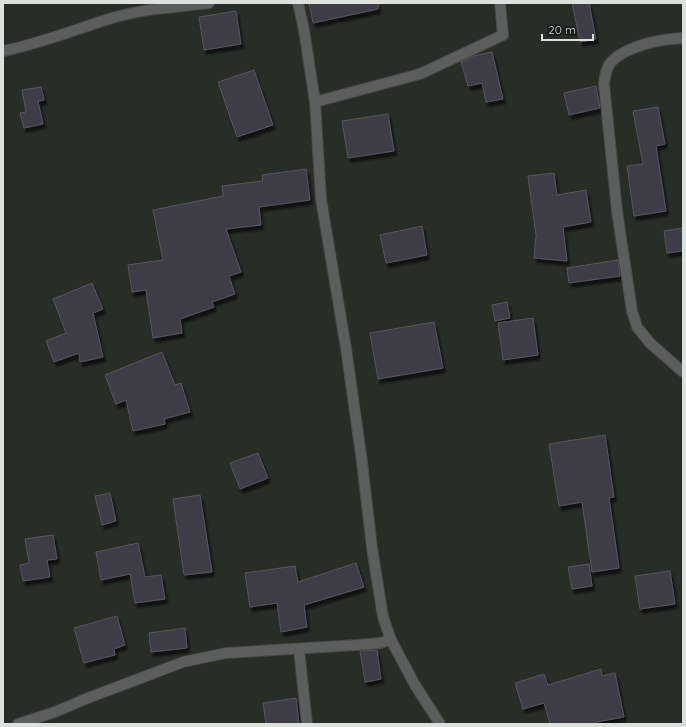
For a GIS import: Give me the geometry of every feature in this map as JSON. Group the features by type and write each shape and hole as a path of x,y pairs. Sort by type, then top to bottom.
{"street":[{"path":"3,51 61,36 110,19 150,10 209,3"},
{"path":"298,3 304,30 315,102 321,199 346,348 373,556 383,617 391,640 415,685 440,724"},
{"path":"315,102 420,74 503,35 500,3"},
{"path":"683,38 667,39 636,47 619,56 611,62 605,72 604,84 617,211 632,311 637,327 650,343 683,372"},
{"path":"18,724 55,712 183,662 226,653 380,643 391,640"},
{"path":"299,649 307,724"}],"building":[{"path":"309,3 378,3 378,9 313,23"},
{"path":"572,3 589,3 596,39 580,42"},
{"path":"236,11 241,44 204,50 199,17"},
{"path":"492,52 503,99 486,102 482,83 468,86 461,62 473,56"},
{"path":"254,70 273,125 237,137 218,82"},
{"path":"596,86 600,108 569,115 564,93"},
{"path":"41,87 44,100 38,101 43,124 24,128 20,113 26,112 22,90"},
{"path":"658,107 665,144 656,146 666,211 634,216 627,166 643,164 633,111"},
{"path":"388,114 394,151 348,158 342,121"},
{"path":"306,169 310,200 259,207 261,225 226,229 241,272 229,276 235,294 212,302 214,307 180,319 182,333 153,338 146,290 132,292 128,265 163,260 153,210 223,196 222,186 263,181 262,175"},
{"path":"554,173 557,195 586,190 591,222 563,227 567,261 534,258 536,236 528,176"},
{"path":"422,226 427,255 386,263 380,235"},
{"path":"683,228 683,251 667,253 664,231"},
{"path":"618,260 620,276 569,283 567,268"},
{"path":"92,283 103,309 93,313 103,357 80,362 79,353 54,362 46,341 66,333 53,299"},
{"path":"507,302 510,318 495,321 492,305"},
{"path":"533,318 538,355 503,360 498,323"},
{"path":"434,322 443,368 378,379 370,333"},
{"path":"162,352 175,385 181,383 190,412 164,419 165,424 133,431 126,400 116,404 105,375"},
{"path":"605,435 614,497 609,498 619,568 592,572 582,502 559,506 549,444"},
{"path":"258,453 268,478 240,489 230,463"},
{"path":"110,493 116,521 102,525 95,496"},
{"path":"200,495 212,572 184,575 173,499"},
{"path":"53,535 57,559 47,560 50,577 23,581 20,565 29,563 25,539"},
{"path":"138,543 145,577 161,575 165,599 135,603 130,574 101,580 96,552"},
{"path":"356,563 364,587 304,605 307,627 281,632 277,603 250,607 245,573 295,566 298,582"},
{"path":"589,564 592,586 572,589 568,567"},
{"path":"670,571 675,604 640,609 635,576"},
{"path":"117,616 125,645 114,649 115,655 84,663 74,628"},
{"path":"185,628 187,648 151,652 149,633"},
{"path":"377,650 381,679 365,682 360,651"},
{"path":"601,669 602,676 615,673 624,717 596,722 597,724 550,724 544,703 523,709 515,683 544,674 548,685"},
{"path":"296,698 299,724 266,724 263,703"}]}
